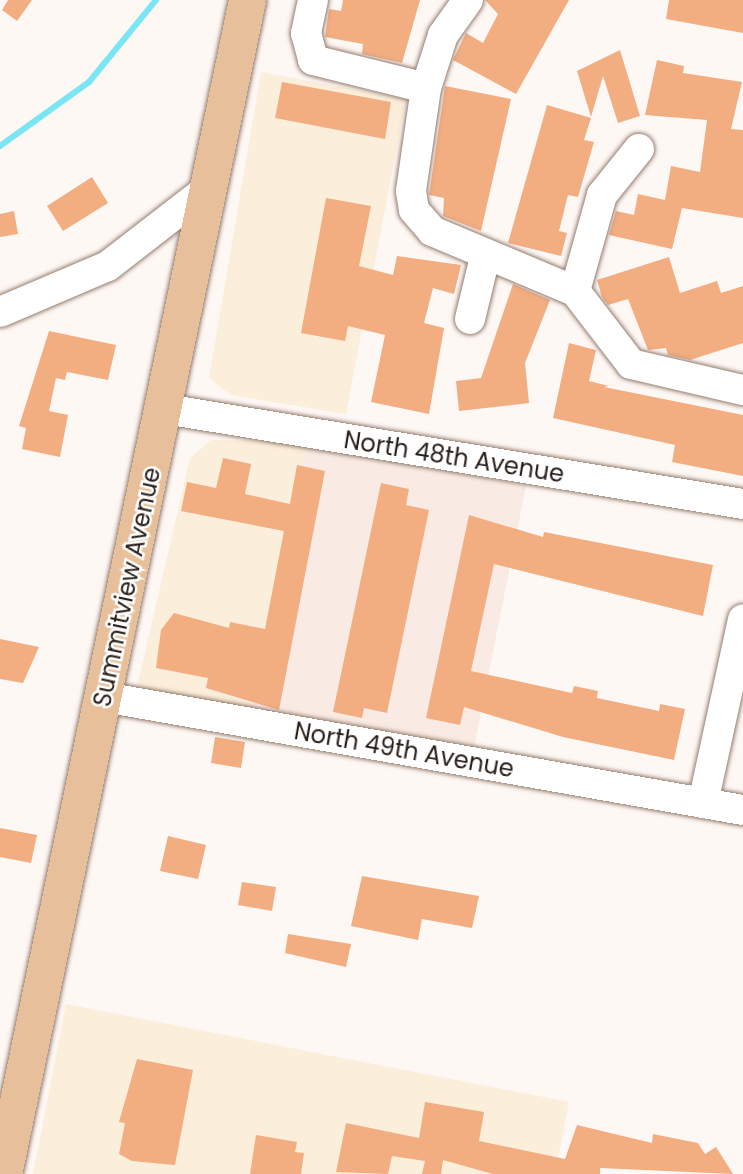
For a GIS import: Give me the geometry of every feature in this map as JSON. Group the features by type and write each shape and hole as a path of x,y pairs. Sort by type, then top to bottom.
{"main road":[{"name":"Summitview Avenue","path":"3,1174 165,409 247,0"}],"street":[{"path":"313,0 306,33 313,60 426,88"},
{"path":"468,0 443,35 426,88 411,191 414,210 432,231 485,257 575,291 631,364 743,390"},
{"path":"575,291 602,195 639,149"},
{"path":"0,312 108,266 210,187"},
{"path":"470,319 485,257"},
{"name":"North 48th Avenue","path":"165,409 743,504"},
{"path":"703,803 743,619"},
{"name":"North 49th Avenue","path":"104,696 743,810"}],"shaded area":[{"path":"261,72 406,99 346,414 231,395 209,378"},
{"path":"211,440 307,441 252,708 137,687 190,458"},
{"path":"307,441 526,486 473,752 252,708"},
{"path":"66,1004 569,1102 555,1174 33,1174"}],"building":[{"path":"8,0 32,0 17,21 2,10"},
{"path":"343,0 420,0 402,63 362,54 363,44 325,37 329,9 341,11"},
{"path":"485,0 569,0 516,94 453,60 466,33 483,43 498,14"},
{"path":"669,0 743,0 743,33 666,19"},
{"path":"620,50 640,116 618,123 603,76 591,117 577,71"},
{"path":"657,60 684,66 683,73 742,82 731,129 743,130 743,218 682,208 672,249 609,235 616,211 634,215 638,194 665,200 671,166 700,172 707,120 645,115"},
{"path":"282,82 391,102 385,139 275,118"},
{"path":"445,86 511,99 481,231 443,216 444,198 429,195"},
{"path":"547,105 591,118 584,140 594,142 578,197 568,195 559,231 567,233 561,256 508,243"},
{"path":"92,177 108,203 63,231 47,206"},
{"path":"326,198 371,206 359,266 393,275 397,256 461,265 454,294 433,288 424,323 444,328 429,414 371,402 385,335 348,326 345,341 301,333"},
{"path":"14,211 18,234 0,237 0,214"},
{"path":"669,257 680,293 717,281 721,293 743,286 743,343 690,360 668,355 666,348 648,350 628,299 608,305 602,297 597,280"},
{"path":"513,284 550,300 525,363 529,403 459,411 456,381 481,378"},
{"path":"49,331 116,345 108,380 67,372 65,380 56,378 49,411 68,415 60,457 22,449 26,428 19,426"},
{"path":"569,343 596,350 589,381 609,386 604,387 743,415 743,476 672,462 675,445 553,418"},
{"path":"223,458 251,464 245,494 290,504 297,465 325,471 279,710 206,688 208,678 156,668 161,630 174,613 229,628 230,622 265,629 284,531 181,511 187,482 216,488"},
{"path":"381,483 409,489 406,505 429,510 387,713 364,708 362,718 333,712"},
{"path":"469,515 543,537 544,532 713,565 703,616 494,564 471,671 572,693 574,686 598,691 597,698 659,711 660,704 685,709 674,760 563,737 464,707 460,725 426,718"},
{"path":"0,639 39,647 23,683 0,679"},
{"path":"215,737 245,742 241,768 211,763"},
{"path":"0,828 37,835 31,863 0,857"},
{"path":"168,836 206,845 198,879 160,871"},
{"path":"362,876 479,896 472,928 422,919 418,940 351,926"},
{"path":"242,882 276,887 272,911 238,905"},
{"path":"288,934 351,944 346,967 285,953"},
{"path":"137,1059 193,1070 175,1165 132,1161 119,1154 125,1123 119,1122"},
{"path":"425,1102 484,1112 479,1141 565,1159 577,1125 652,1143 653,1134 698,1143 705,1154 716,1147 733,1174 600,1168 600,1174 493,1174 443,1160 441,1174 422,1174 425,1161 392,1156 388,1174 336,1172 346,1123 419,1138"},
{"path":"256,1135 297,1142 295,1152 304,1153 301,1174 250,1174"}],"waterway":[{"path":"0,146 89,82 156,0"}]}
